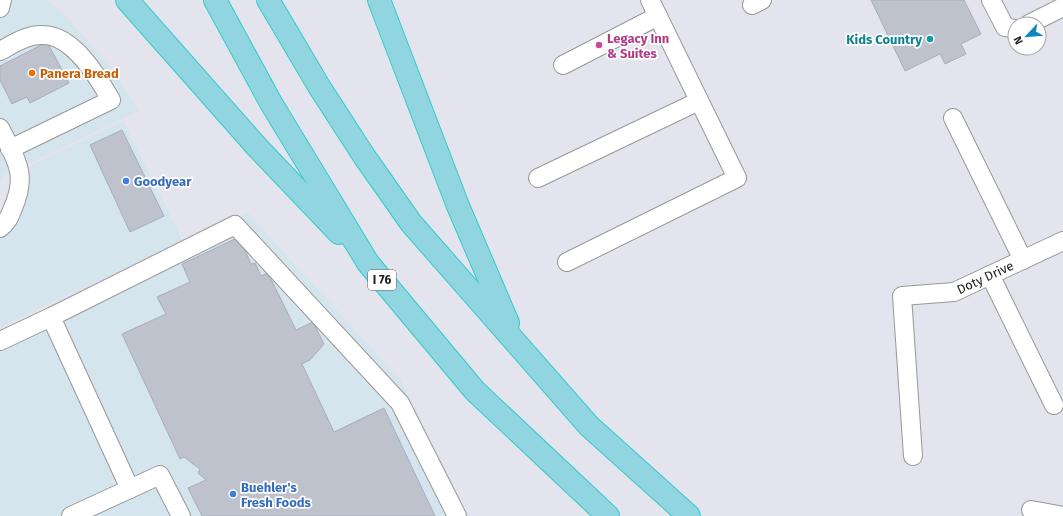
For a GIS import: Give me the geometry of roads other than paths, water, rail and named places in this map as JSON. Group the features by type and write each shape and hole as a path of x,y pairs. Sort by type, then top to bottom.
{"highway":[{"path":"127,0 257,147 368,263"},
{"name":"I 76","path":"216,0 270,103 368,263 475,391 608,516"},
{"path":"268,0 320,88 364,156 411,223 589,426 689,516"},
{"path":"379,0 458,206 516,341"}],"street":[{"path":"0,8 2,0"},
{"path":"567,262 737,178 650,0"},
{"path":"991,0 1005,27 1007,27"},
{"path":"1045,16 1063,7"},
{"path":"564,65 658,16"},
{"path":"0,51 26,38 41,34 52,36 78,54 96,73 111,100 10,149"},
{"path":"538,178 699,101"},
{"path":"953,118 1023,260"},
{"path":"0,128 18,165 21,185 3,217"},
{"path":"2,335 51,317 235,225 400,403 457,516"},
{"name":"Doty Drive","path":"913,456 902,296 954,292 1063,241"},
{"path":"990,275 1054,405"},
{"path":"51,317 130,489"},
{"path":"71,516 160,475 181,516"},
{"path":"1031,510 1063,516"}],"place":[{"name":"Kids Country","path":"930,39"},
{"name":"Legacy Inn & Suites","path":"599,45"},
{"name":"Panera Bread","path":"32,73"},
{"name":"Goodyear","path":"126,181"},
{"name":"Buehler's Fresh Foods","path":"233,494"}]}
